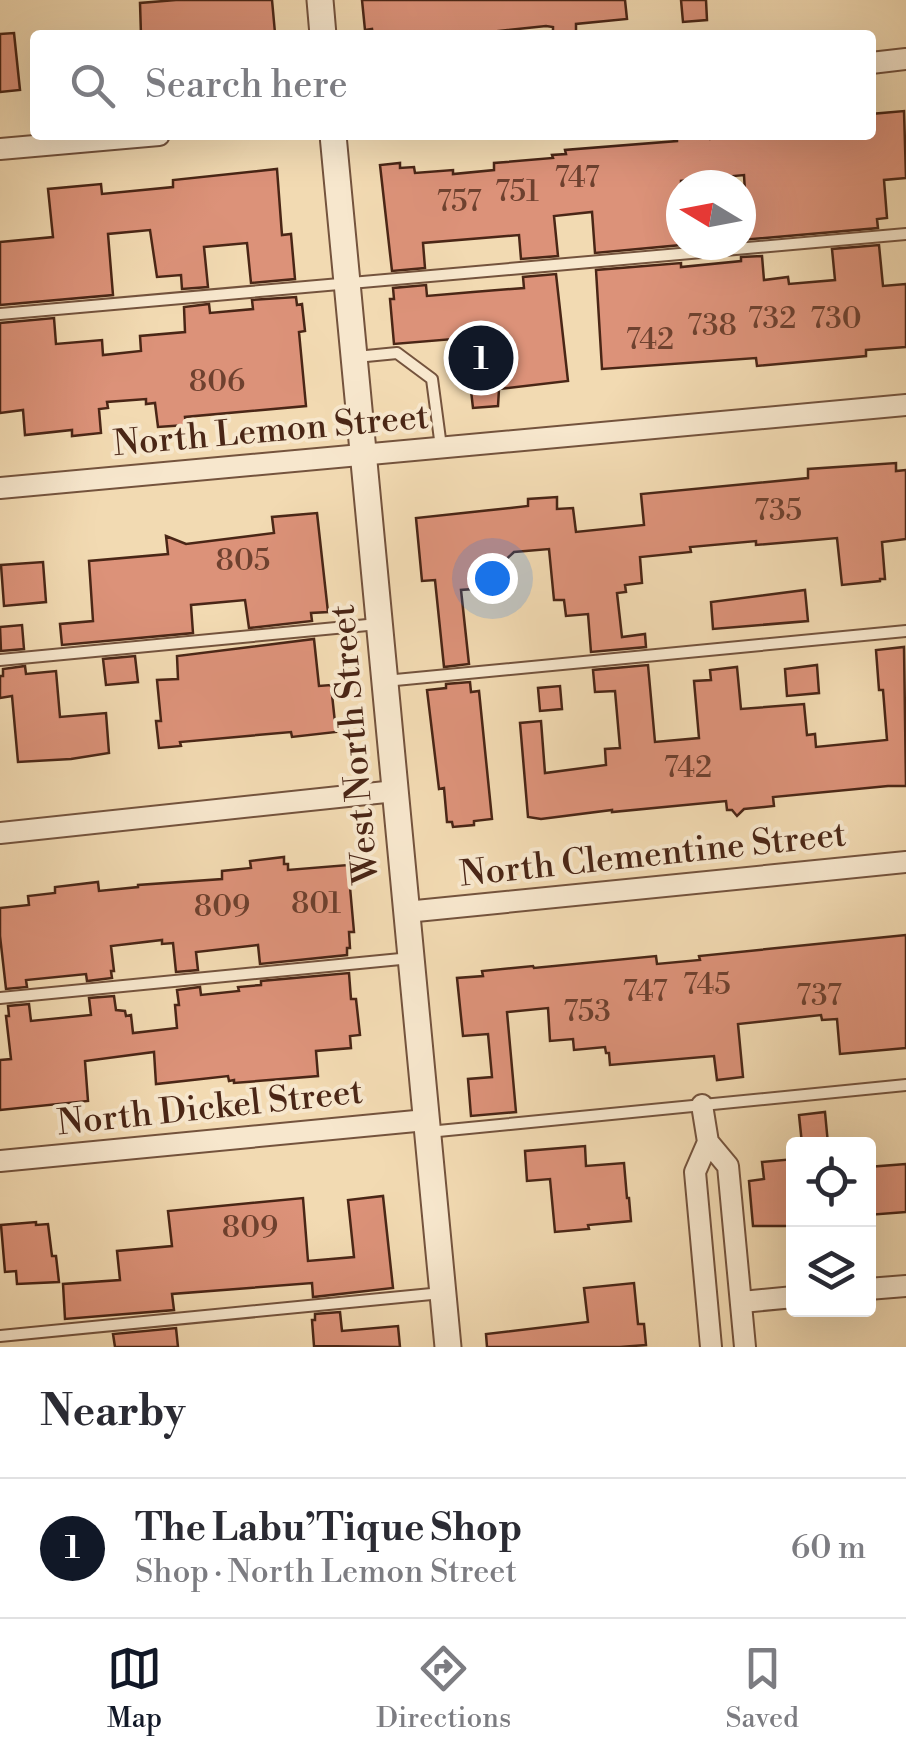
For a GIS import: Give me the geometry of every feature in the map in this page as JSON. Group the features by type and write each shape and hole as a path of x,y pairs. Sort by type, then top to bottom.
{"street":[{"path":"320,0 323,30"},
{"path":"876,63 906,60"},
{"path":"0,149 102,140"},
{"name":"West North Street","path":"332,140 448,1347"},
{"name":"North Lemon Street","path":"0,488 906,405"},
{"path":"0,833 395,791"},
{"name":"North Clementine Street","path":"406,912 906,862"},
{"path":"702,1105 708,1142 728,1166 745,1347"},
{"name":"North Dickel Street","path":"0,1161 427,1126"},
{"path":"708,1142 695,1172 711,1347"},
{"path":"876,1288 906,1286"},
{"path":"742,1302 786,1298"}],"lane":[{"path":"0,314 906,234"},
{"path":"354,357 397,353 432,379 442,448"},
{"path":"0,660 379,624"},
{"path":"384,681 906,631"},
{"path":"0,998 410,958"},
{"path":"427,1126 702,1105 906,1084"},
{"path":"0,1336 442,1293"}],"building":[{"path":"272,0 275,30 141,30 140,3"},
{"path":"362,0 625,0 627,19 576,24 576,30 553,30 546,26 509,30 365,30"},
{"path":"681,0 706,0 707,20 683,22"},
{"path":"14,33 20,90 0,92 0,34"},
{"path":"904,111 906,178 884,180 887,218 877,219 878,228 756,239 756,170 666,170 666,246 595,253 592,212 554,216 558,256 521,259 519,235 423,243 425,268 392,271 380,165 400,163 400,168 414,167 415,173 453,170 453,174 494,170 494,163 553,158 552,155 566,154 565,150 677,140 876,140 876,114"},
{"path":"277,169 282,235 291,234 295,279 251,283 247,243 204,247 208,287 182,289 181,275 157,277 150,230 108,234 113,295 0,305 0,242 53,237 48,189 101,184 102,194 173,187 173,180"},
{"path":"879,245 883,286 906,284 906,347 866,350 866,356 757,366 756,358 602,369 596,270 681,263 681,267 756,260 756,256 762,256 764,280 788,277 789,284 835,280 832,249"},
{"path":"556,274 568,381 499,389 498,406 473,408 465,338 394,344 390,299 394,299 393,288 426,285 427,296 524,288 523,277"},
{"path":"296,297 297,305 302,304 305,331 299,332 306,406 185,417 186,425 158,427 155,403 146,404 146,399 107,402 108,408 99,409 101,433 72,436 72,430 25,435 23,410 0,413 0,323 54,318 56,344 102,340 103,355 141,351 140,336 185,332 184,307 209,304 210,313 253,309 252,300"},
{"path":"896,463 896,471 906,470 906,539 882,542 885,579 842,585 837,538 690,547 691,552 640,557 642,583 625,585 626,592 617,593 622,637 645,634 646,647 591,652 588,614 566,616 564,600 554,600 549,549 514,552 497,568 499,587 461,590 469,664 444,667 435,580 422,581 416,518 528,506 528,499 557,497 557,509 573,508 576,532 644,525 641,494 808,478 808,469"},
{"path":"317,513 328,612 311,613 312,621 249,628 245,600 191,605 193,633 62,645 60,624 93,621 89,561 168,554 166,536 186,544 274,533 272,517"},
{"path":"43,562 46,602 4,606 1,565"},
{"path":"805,590 808,621 713,629 711,602"},
{"path":"22,625 24,649 1,651 0,627"},
{"path":"314,639 319,686 331,685 336,732 180,742 181,746 159,748 157,680 178,679 177,656"},
{"path":"904,647 906,786 773,797 774,806 744,809 737,816 727,810 726,801 541,819 528,817 520,723 541,721 545,773 606,765 605,749 620,748 615,691 595,692 593,670 648,665 655,742 699,738 694,681 711,680 710,670 737,667 741,709 804,704 807,735 815,734 816,747 887,740 876,650"},
{"path":"135,656 138,682 106,685 103,659"},
{"path":"817,665 819,693 787,696 785,669"},
{"path":"25,666 26,674 56,671 60,717 106,713 109,753 18,762 12,696 0,698 0,676 3,669"},
{"path":"470,682 471,692 479,691 492,819 453,827 452,822 447,822 444,788 439,789 427,690"},
{"path":"560,686 562,709 540,711 538,688"},
{"path":"284,857 288,870 348,865 354,932 349,932 347,955 260,964 258,945 196,952 198,970 176,972 173,943 162,944 162,940 111,946 112,978 87,981 86,974 26,980 27,987 6,989 0,908 29,905 28,896 55,893 55,887 98,882 99,891 222,879 222,871 251,868 250,861"},
{"path":"906,935 906,1048 840,1054 837,1019 822,1020 821,1015 738,1024 743,1077 717,1080 714,1056 610,1065 605,1047 574,1050 573,1039 550,1041 548,1008 507,1012 516,1112 471,1116 468,1079 492,1077 488,1034 463,1036 457,978 483,976 482,971 656,956 657,964 700,960 699,956"},
{"path":"349,973 360,1035 350,1036 351,1048 316,1051 318,1076 234,1083 228,1076 156,1084 154,1052 85,1061 88,1101 0,1110 0,1060 11,1059 8,1006 29,1004 31,1021 91,1015 89,998 114,996 116,1010 131,1015 133,1033 177,1028 177,990 200,987 201,995 239,991 238,987 261,985 261,981"},
{"path":"825,1112 827,1137 801,1137 799,1115"},
{"path":"585,1146 586,1166 624,1163 631,1221 555,1232 550,1179 527,1181 525,1151"},
{"path":"786,1160 786,1226 753,1226 749,1181 764,1179 762,1162"},
{"path":"906,1164 906,1212 876,1214 876,1166"},
{"path":"383,1196 393,1288 313,1297 312,1283 172,1294 174,1310 65,1319 63,1284 120,1280 117,1251 172,1246 168,1211 303,1198 308,1261 354,1257 348,1200"},
{"path":"48,1224 59,1282 17,1284 16,1271 5,1272 1,1225"},
{"path":"634,1283 638,1324 644,1324 646,1345 487,1347 486,1334 588,1322 584,1288"},
{"path":"340,1312 342,1331 398,1326 400,1347 314,1346 315,1314"},
{"path":"176,1328 178,1347 115,1347 113,1334"}],"place":[{"name":"The Labu’Tique Shop","path":"481,358"}]}
